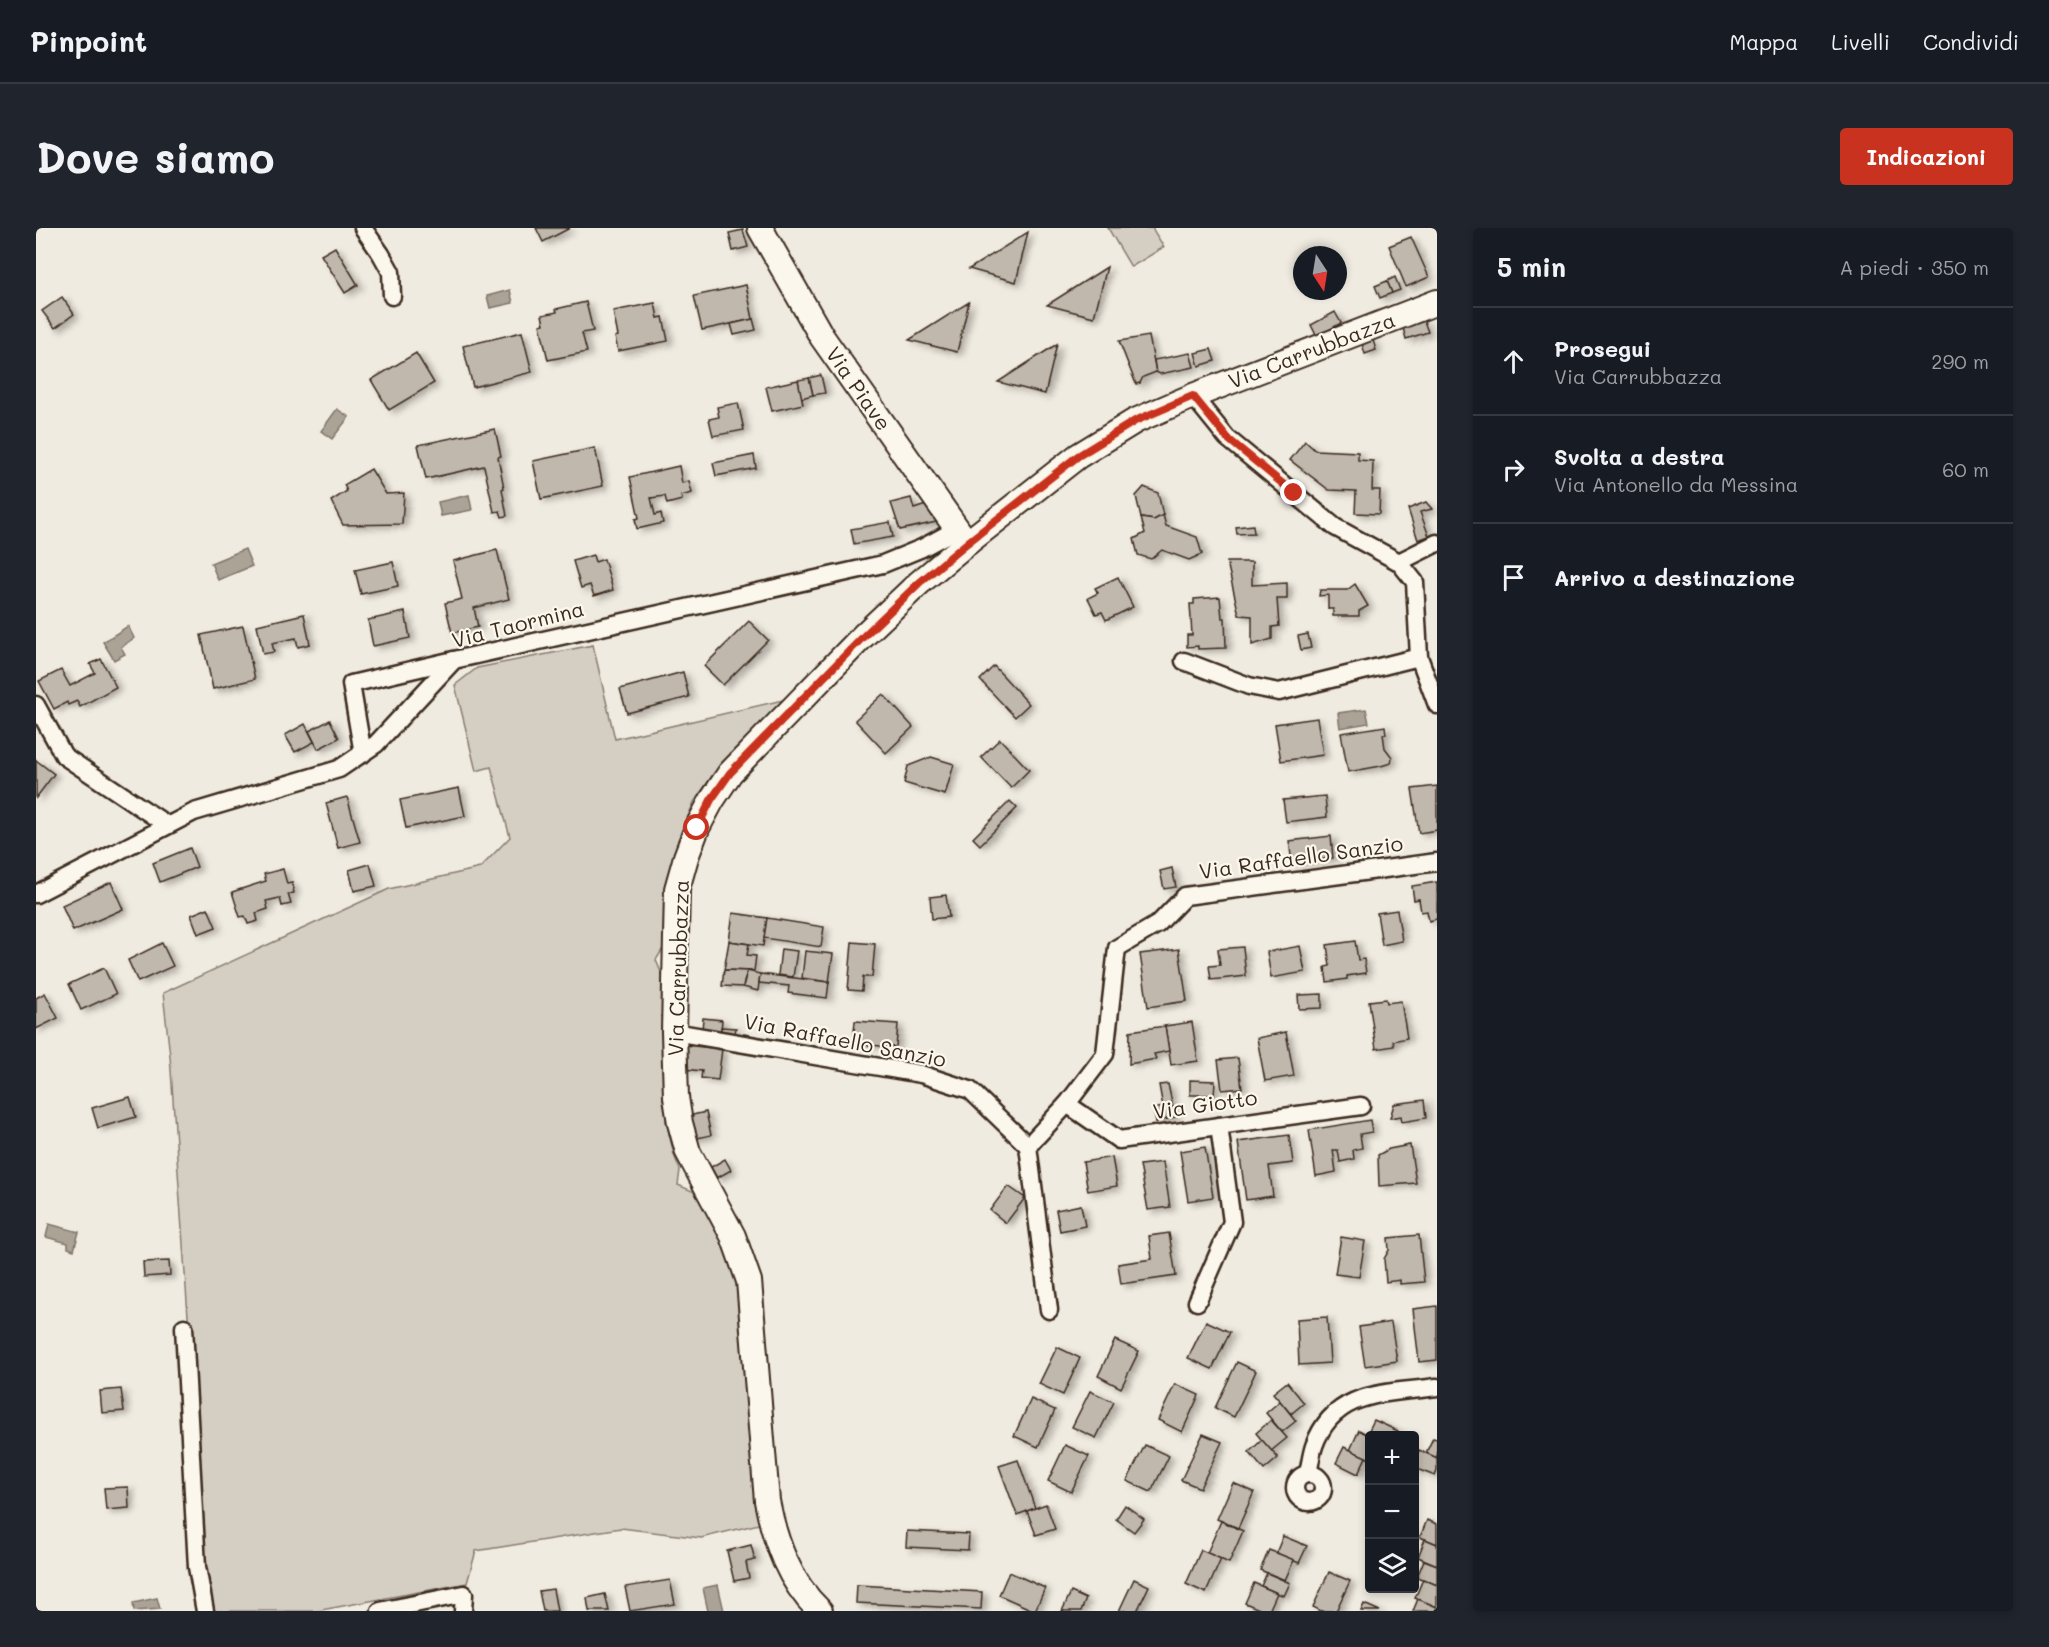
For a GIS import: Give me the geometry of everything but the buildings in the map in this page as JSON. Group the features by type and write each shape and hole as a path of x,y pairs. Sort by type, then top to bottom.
{"main road":[{"name":"Via Piave","path":"760,228 822,337 962,536"},
{"name":"Via Carrubbazza","path":"820,1611 796,1581 783,1559 774,1536 767,1501 748,1281 733,1236 688,1152 680,1123 676,1097 674,1032 677,889 697,828 711,800 730,773 919,583 962,536 1078,456 1135,421 1193,396 1437,302"}],"street":[{"path":"363,228 391,272 392,296"},
{"path":"1193,396 1227,438 1335,527 1399,562 1415,582 1419,657 1437,705"},
{"name":"Via Taormina","path":"36,894 194,812 339,769 376,744 454,660 883,564 922,548 962,536"},
{"path":"1399,562 1437,543"},
{"path":"1184,661 1249,686 1279,692 1419,657"},
{"path":"363,754 351,684 454,660"},
{"path":"36,705 64,756 167,825"},
{"name":"Via Raffaello Sanzio","path":"674,1032 921,1074 970,1090 1028,1146 1067,1104 1105,1054 1117,948 1158,924 1185,896 1437,862"},
{"name":"Via Giotto","path":"1067,1104 1119,1140 1361,1106"},
{"path":"1197,1302 1232,1222 1219,1126"},
{"path":"1028,1146 1049,1310"},
{"path":"184,1327 197,1567 205,1611"},
{"path":"1308,1474 1314,1446 1326,1423 1348,1403 1365,1396 1437,1387"},
{"path":"380,1611 464,1594 463,1611"}],"shaded area":[{"path":"1108,228 1152,228 1164,247 1131,267"},
{"path":"510,290 513,303 490,308 487,296"},
{"path":"337,409 349,417 332,439 321,431"},
{"path":"469,495 472,510 441,516 438,502"},
{"path":"245,549 252,566 218,580 211,563"},
{"path":"128,626 134,638 121,647 125,654 114,660 103,642"},
{"path":"593,645 615,739 787,699 714,773 694,802 678,840 664,947 656,960 663,977 666,1121 680,1170 678,1185 697,1193 733,1257 739,1289 759,1524 701,1538 621,1528 476,1551 467,1583 316,1611 212,1611 205,1563 170,1056 163,993 389,889 480,868 510,837 491,767 476,771 455,685 477,668"},
{"path":"1366,709 1369,723 1340,728 1338,713"},
{"path":"49,1224 79,1232 74,1250 68,1248 68,1243 46,1237"},
{"path":"718,1585 724,1611 708,1611 703,1588"},
{"path":"157,1598 160,1609 134,1611 133,1603"}],"route":[{"path":"697,828 711,800 730,773 919,583 1078,456 1135,421 1193,396 1227,438 1294,493"}]}
